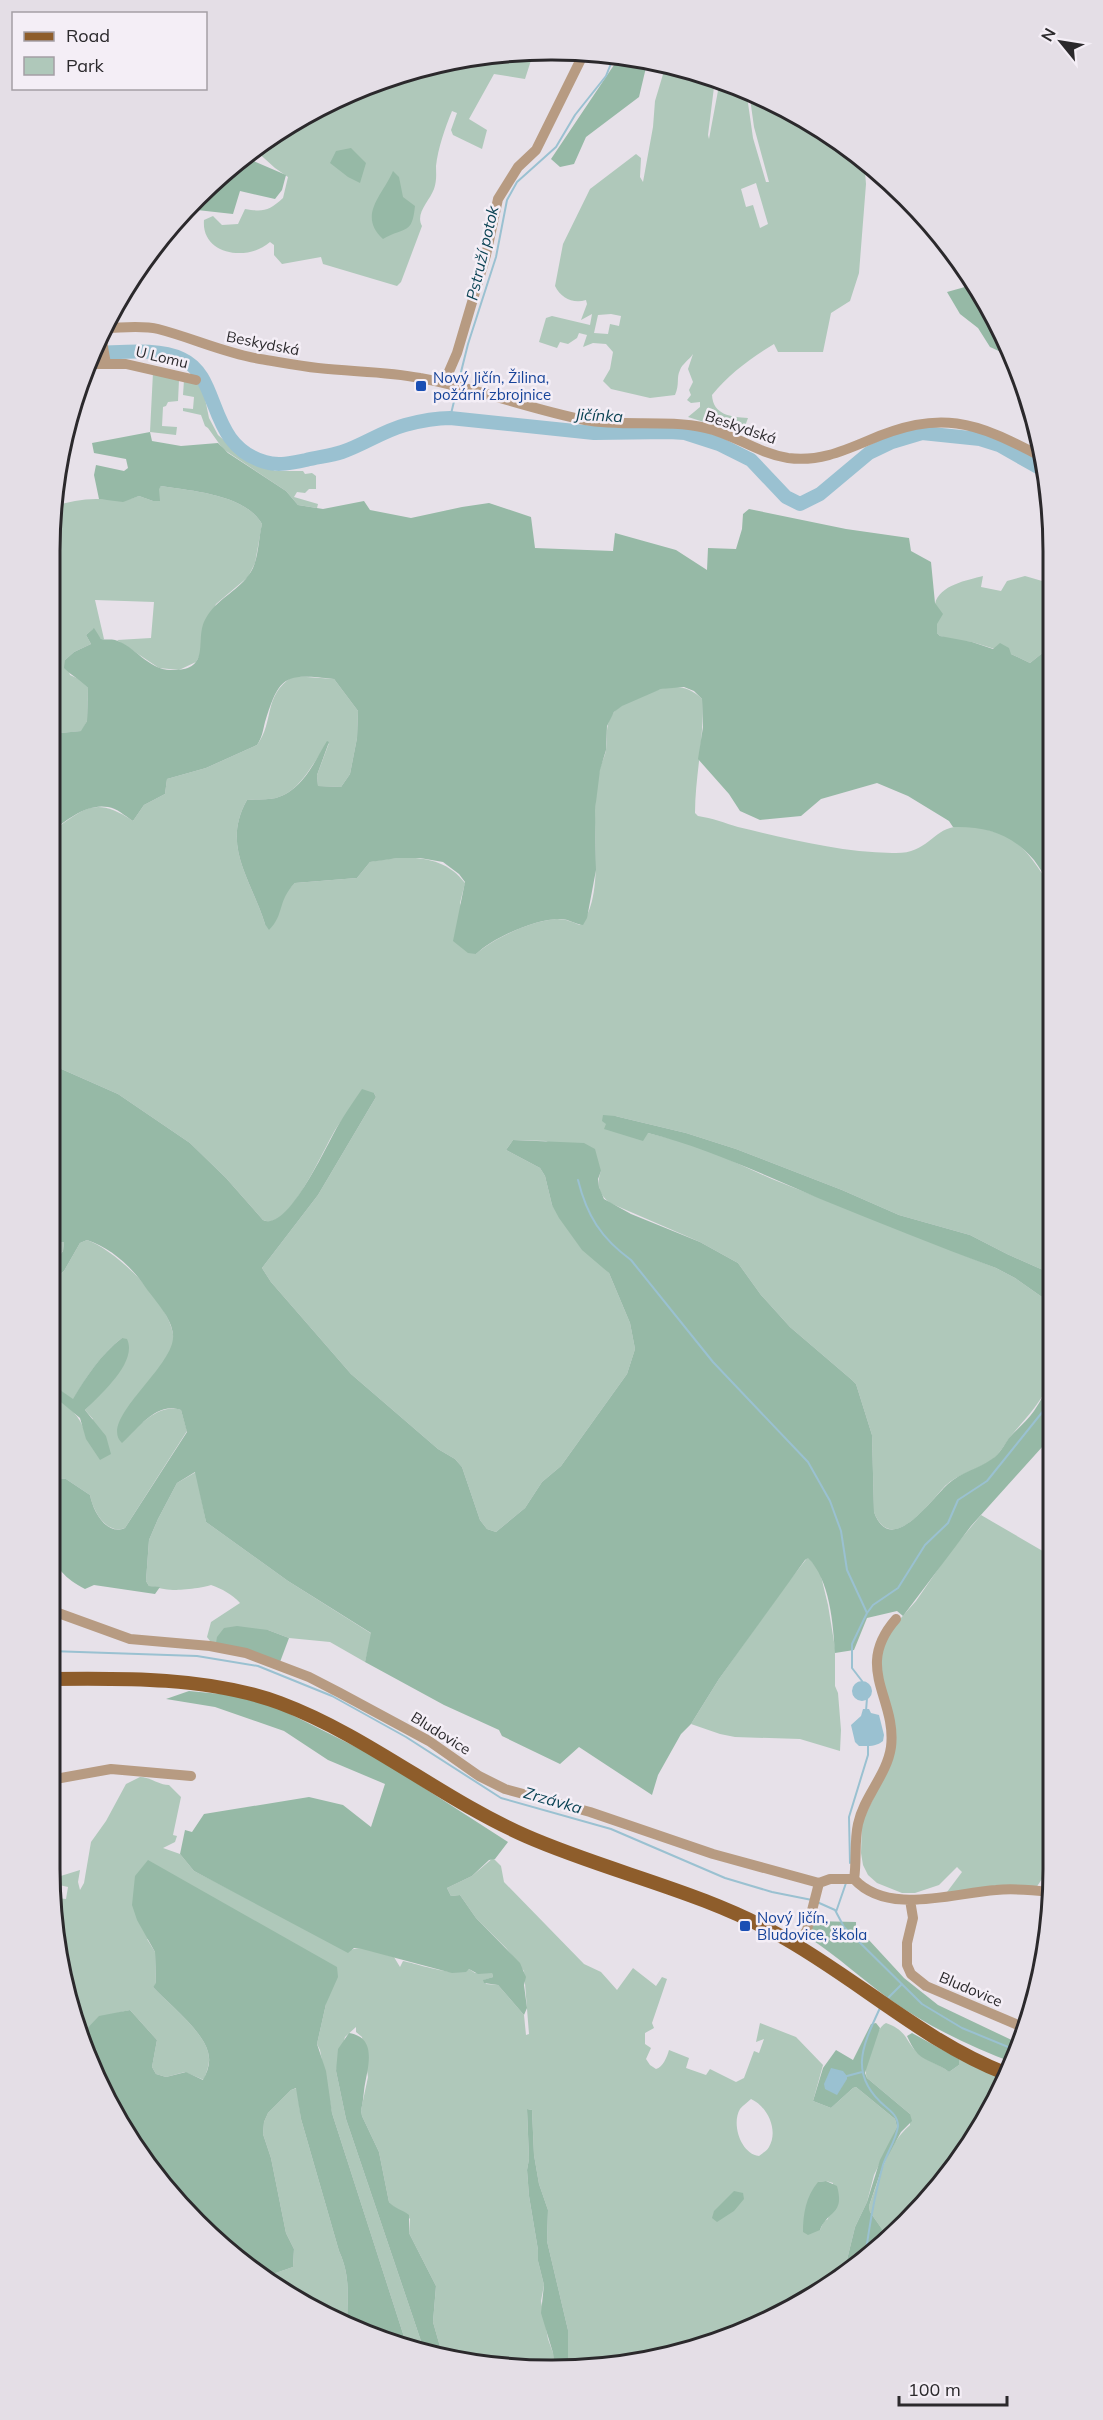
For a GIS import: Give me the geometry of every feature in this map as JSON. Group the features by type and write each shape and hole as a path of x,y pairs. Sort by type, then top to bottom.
{"main road":[{"path":"60,1679 189,1684 244,1692 280,1703 365,1744 507,1827 557,1848 715,1905 771,1930 919,2028 1000,2070"}],"street":[{"path":"447,383 480,276 498,199 518,167 536,150 580,61"},
{"name":"Beskydská","path":"114,328 155,328 240,356 317,368 414,376 464,387 585,420 707,428 760,451 787,458 810,460 844,452 893,430 925,422 954,422 1004,437 1033,452"},
{"path":"104,350 106,364"},
{"name":"U Lomu","path":"97,364 126,364 196,380"},
{"name":"Bludovice","path":"60,1614 129,1640 210,1646 246,1653 309,1677 429,1741 479,1776 505,1789 590,1812 713,1854 818,1886 830,1879 854,1879"},
{"path":"896,1619 886,1630 879,1648 877,1668 890,1729 891,1748 884,1770 872,1790 858,1823 854,1879 868,1891 884,1897 910,1900 999,1889 1042,1891"},
{"path":"60,1778 111,1769 191,1776"},
{"path":"796,1945 806,1933 818,1886"},
{"name":"Bludovice","path":"910,1900 913,1918 907,1943 907,1965 911,1974 926,1986 1017,2025"}],"green space":[{"path":"531,61 525,79 494,74 469,119 487,130 482,149 453,135 451,130 457,113 452,111 438,152 434,189 421,212 422,226 401,282 397,286 323,264 321,257 282,264 274,255 274,245 270,242 250,252 239,253 218,248 210,241 205,232 204,220 213,216 222,225 238,224 245,209 266,210 283,198 288,177 261,155 306,126 363,97 456,69"},
{"path":"615,64 646,69 639,97 586,137 574,164 560,167 551,159"},
{"path":"663,73 714,88 709,139 718,89 748,101 753,138 766,182 769,182 754,127 751,102 825,143 865,173 859,273 850,301 831,313 823,352 778,352 774,344 741,367 712,395 713,402 719,411 729,416 748,418 742,434 688,417 700,407 700,402 691,403 687,400 691,395 689,390 693,382 688,369 693,354 680,370 675,395 650,398 611,389 603,381 610,369 613,352 606,344 593,343 583,347 587,335 579,333 577,338 568,344 560,342 557,348 539,342 546,318 552,316 590,325 592,314 581,320 587,304 586,300 568,299 555,286 563,244 590,189 636,154 641,158 640,177 643,182 653,127 655,101","holes":["756,183 768,224 760,228 753,205 746,207 741,189","598,315 621,316 619,326 610,324 608,334 594,333"]},
{"path":"351,148 366,163 360,183 330,163 336,151"},
{"path":"253,161 286,175 282,190 275,199 240,191 233,214 198,210 227,182"},
{"path":"393,171 399,177 403,197 415,206 414,215 410,226 383,239 372,222 372,213"},
{"path":"965,287 1001,352 990,347 978,328 960,314 947,292"},
{"path":"153,372 179,380 178,401 168,402 163,407 162,426 177,427 176,435 150,432"},
{"path":"184,380 202,384 209,418 218,435 232,447 275,471 303,471 305,474 312,473 316,476 316,489 309,489 305,493 297,492 294,497 318,504 317,508 298,505 286,491 223,449 205,426 201,415 183,411 183,408 193,409 194,397 183,395"},
{"path":"150,432 152,441 181,446 218,443 228,453 286,491 298,505 323,509 364,501 370,510 411,518 489,503 531,517 535,548 613,551 615,533 676,550 707,570 708,548 736,549 742,529 743,514 749,509 846,529 909,538 911,551 931,562 935,603 943,614 937,624 937,633 940,636 993,649 1000,643 1009,648 1011,654 1030,663 1043,653 1043,874 1026,851 998,833 976,828 953,827 949,821 908,796 877,783 821,799 801,816 760,820 740,811 729,794 698,759 703,727 702,699 694,691 684,687 661,689 622,706 614,712 607,726 606,750 600,770 595,810 596,870 587,918 583,925 560,919 539,922 504,935 476,954 468,953 453,941 465,882 459,874 443,862 420,858 398,858 370,862 357,878 295,883 289,890 269,930 241,862 237,832 240,817 247,800 276,798 294,789 307,774 327,741 329,742 317,775 318,786 341,787 350,774 357,738 358,711 334,679 305,677 287,681 275,694 257,745 206,768 167,779 165,794 144,805 133,821 118,811 100,806 85,810 60,825 60,733 81,731 87,721 88,688 64,668 65,660 74,652 91,644 86,635 94,628 101,639 122,643 148,662 163,669 184,669 193,665 198,660 206,618 215,606 238,587 252,571 262,524 243,506 202,492 161,486 160,501 139,496 123,502 99,499 94,475 96,465 124,471 128,468 126,459 94,453 92,443"},
{"path":"161,486 202,492 230,500 254,514 262,524 255,563 248,577 216,604 201,637 201,653 196,662 179,670 159,668 117,640 151,638 154,602 95,600 104,639 101,639 93,629 86,635 91,644 74,652 65,660 70,675 81,680 88,688 87,721 82,731 60,733 60,552 62,504 96,499 122,500 139,496 159,501"},
{"path":"983,576 981,587 1001,591 1007,581 1025,576 1043,581 1043,653 1030,663 1011,654 972,642 940,636 937,633 935,604 942,592 962,582"},
{"path":"293,676 334,679 358,711 357,738 350,774 341,787 318,786 317,775 329,743 293,789 276,798 247,800 237,832 238,848 246,877 265,924 286,892 295,883 357,878 370,862 409,858 434,861 446,866 465,883 460,903 476,954 503,936 547,920 560,919 580,925 587,915 595,886 596,794 600,768 606,750 609,720 615,711 628,702 672,687 685,688 702,699 702,728 695,799 695,813 698,816 814,844 892,853 904,853 921,847 946,829 969,826 1005,835 1027,853 1043,875 1043,1270 970,1235 899,1215 736,1149 686,1133 615,1116 648,1133 684,1142 719,1155 772,1179 996,1268 1043,1298 1043,1395 993,1459 950,1482 920,1513 900,1528 890,1529 881,1524 874,1512 872,1435 856,1384 790,1327 761,1295 738,1263 700,1242 610,1203 600,1189 601,1171 546,1141 513,1140 506,1150 540,1168 545,1176 552,1205 609,1273 630,1323 635,1349 627,1374 561,1466 542,1482 525,1508 496,1532 487,1529 480,1520 462,1467 351,1374 271,1282 262,1268 318,1195 376,1097 374,1093 342,1120 306,1184 284,1213 273,1221 263,1220 226,1178 190,1143 118,1094 60,1068 60,826 81,812 99,807 120,813 133,821 144,805 165,794 167,779 206,768 257,745 266,727 273,701 283,684"},
{"path":"60,1068 118,1094 190,1143 226,1178 263,1220 273,1220 284,1213 295,1200 362,1089 374,1093 376,1097 318,1195 262,1268 271,1282 351,1374 462,1467 480,1520 487,1529 496,1532 525,1508 542,1482 561,1466 627,1374 635,1349 630,1323 609,1273 582,1250 559,1218 552,1205 545,1176 540,1168 506,1150 513,1140 584,1143 595,1149 601,1171 598,1179 599,1187 604,1199 631,1214 700,1242 738,1263 761,1295 790,1327 856,1384 872,1435 874,1512 881,1525 890,1529 901,1527 911,1521 953,1480 995,1457 1034,1411 1043,1395 1043,1446 971,1526 903,1616 897,1611 867,1618 854,1650 835,1653 826,1590 815,1567 808,1558 805,1560 719,1679 691,1724 681,1734 658,1775 652,1795 579,1747 560,1764 502,1736 499,1730 444,1705 365,1662 371,1633 288,1581 206,1522 195,1472 177,1483 149,1540 146,1581 149,1586 160,1587 155,1594 94,1585 85,1589 62,1572 60,1570 60,1478 66,1479 90,1495 97,1515 106,1525 118,1530 125,1528 187,1432 181,1410 172,1408 155,1413 122,1443 117,1433 120,1421 171,1348 172,1329 167,1316 134,1273 113,1253 96,1243 87,1240 80,1243 60,1274 60,1255 64,1242 60,1243"},
{"path":"603,1115 615,1116 686,1133 736,1149 899,1215 970,1235 1043,1270 1043,1298 996,1268 929,1243 713,1154 648,1133 643,1141 604,1129 606,1124 602,1121"},
{"path":"87,1240 100,1246 130,1269 157,1300 173,1333 172,1350 155,1379 130,1434 153,1415 167,1409 181,1410 187,1431 125,1528 118,1529 106,1525 97,1514 90,1495 66,1479 60,1478 60,1401 73,1412 83,1427 93,1419 85,1410 113,1378 122,1338 94,1366 73,1400 60,1390 60,1274 80,1243"},
{"path":"64,1242 60,1255 60,1243"},
{"path":"122,1338 127,1339 129,1348 123,1367 108,1387 85,1410 106,1436 111,1454 100,1460 86,1439 80,1418 60,1401 60,1390 73,1399 94,1366"},
{"path":"196,1472 206,1522 288,1581 372,1634 365,1662 330,1642 289,1638 268,1630 216,1643 210,1641 207,1637 211,1622 240,1603 237,1600 227,1592 211,1585 173,1590 149,1586 146,1581 149,1540 177,1483"},
{"path":"981,1515 1043,1551 1043,1868 1043,1878 1036,1888 947,1892 962,1872 957,1867 939,1885 915,1893 902,1893 877,1883 868,1875 863,1865 862,1822 892,1760 881,1681 881,1652 893,1627 916,1601 950,1552"},
{"path":"808,1557 820,1572 828,1605 835,1648 835,1686 838,1693 841,1730 840,1751 800,1739 735,1737 691,1724 719,1679"},
{"path":"237,1626 268,1630 289,1638 280,1662 216,1643 217,1637 224,1628"},
{"path":"189,1691 231,1695 278,1708 376,1757 508,1842 495,1859 489,1860 472,1876 447,1888 451,1896 460,1895 476,1918 520,1963 526,1977 524,1985 527,2008 524,2015 498,1985 484,1983 483,1980 493,1977 492,1973 478,1974 469,1969 466,1972 452,1973 362,1949 354,1948 348,1953 194,1871 180,1854 185,1830 192,1832 204,1814 309,1797 343,1805 371,1827 385,1784 328,1760 284,1731 215,1707 166,1699"},
{"path":"144,1777 169,1785 181,1797 173,1835 177,1836 175,1842 163,1848 180,1854 194,1871 349,1951 365,1949 394,1957 400,1967 403,1961 447,1971 456,1972 469,1969 475,1973 492,1973 493,1977 484,1980 486,1984 498,1985 524,2015 526,2035 529,2034 524,1971 506,1948 476,1918 460,1895 451,1896 447,1888 472,1876 493,1858 501,1866 504,1882 584,1964 601,1972 617,1990 633,1968 656,1986 662,1977 667,1979 652,2023 654,2028 645,2033 645,2044 651,2048 646,2059 656,2069 663,2064 669,2050 689,2058 686,2068 706,2075 710,2069 736,2082 744,2078 754,2051 759,2053 764,2039 756,2042 760,2023 796,2037 823,2065 813,2101 831,2108 856,2087 895,2119 897,2127 874,2175 867,2202 855,2227 847,2261 825,2277 769,2309 709,2334 647,2351 568,2360 568,2330 547,2241 548,2210 539,2184 534,2155 532,2110 527,2109 529,2196 538,2261 544,2285 541,2301 554,2360 487,2356 440,2347 433,2322 436,2286 409,2233 410,2219 389,2202 379,2152 362,2116 361,2110 368,2077 362,2037 356,2032 356,2027 345,2037 336,2071 346,2119 421,2342 404,2337 332,2113 317,2044 326,2004 147,1939 155,1952 156,1984 153,1987 192,2026 205,2044 209,2059 204,2080 185,2072 166,2077 156,2074 152,2067 157,2040 130,2010 102,2019 87,2029 69,1964 61,1898 66,1899 68,1887 61,1885 60,1876 80,1870 78,1882 80,1890 84,1883 91,1842 106,1821 126,1784","holes":["751,2099 762,2107 770,2119 773,2133 769,2147 759,2156 747,2150 737,2130 737,2115","818,2182 833,2183 828,2219 824,2221 820,2230"]},
{"path":"148,1860 337,1967 338,1977 326,2004 317,2044 326,2071 332,2113 404,2337 347,2315 348,2285 345,2268 301,2119 296,2088 291,2090 268,2113 264,2122 263,2134 271,2158 286,2233 294,2249 293,2267 274,2274 227,2238 182,2193 143,2142 126,2114 97,2057 87,2029 99,2016 130,2010 157,2040 152,2067 156,2074 166,2077 186,2072 203,2080 209,2063 208,2052 199,2035 153,1987 156,1983 155,1952 137,1920 132,1905 135,1876"},
{"path":"812,1921 856,1922 856,1926 904,1978 938,2005 1012,2040 1005,2059 949,2035 918,2018 811,1939"},
{"path":"876,2023 880,2028 865,2073 867,2078 910,2114 912,2121 901,2132 883,2165 869,2206 870,2212 882,2229 882,2233 847,2261 855,2227 867,2202 880,2160 897,2127 895,2119 856,2087 831,2108 813,2101 823,2068 836,2050 853,2060 871,2024"},
{"path":"886,2023 899,2030 915,2051 949,2072 959,2065 959,2059 997,2076 977,2114 941,2168 921,2193 882,2233 882,2229 870,2212 869,2206 889,2152 910,2125 910,2114 867,2078 866,2065 870,2048"},
{"path":"349,2033 359,2036 368,2048 362,2116 379,2152 389,2202 409,2215 409,2233 436,2286 433,2322 440,2347 421,2342 346,2119 336,2071 338,2049"},
{"path":"912,2033 959,2059 959,2065 949,2072 921,2057 907,2036"},
{"path":"297,2088 301,2119 345,2268 348,2285 347,2315 274,2274 293,2267 294,2249 286,2233 271,2158 263,2134 264,2122 268,2113 291,2090"},
{"path":"527,2109 532,2110 534,2155 539,2184 548,2210 547,2241 568,2330 568,2360 554,2360 541,2313 544,2285 538,2261 529,2196 527,2170 529,2159"},
{"path":"826,2181 837,2186 839,2202 820,2230 808,2235 803,2232 808,2199 818,2182"},
{"path":"734,2191 743,2193 744,2199 734,2211 717,2222 712,2218 714,2211"}],"water":[{"path":"862,1681 869,1684 872,1691 869,1698 862,1701 855,1698 852,1691 855,1684"},
{"path":"863,1709 869,1709 871,1713 879,1715 884,1735 883,1741 871,1746 859,1746 855,1742 851,1725 861,1716"},
{"path":"831,2068 843,2071 847,2076 837,2095 825,2089 824,2084"}],"waterway":[{"name":"Pstruží potok","path":"458,384 468,344 496,257 507,200 517,182 556,147 575,115 606,76 611,64"},
{"name":"Jičínka","path":"102,353 149,352 172,355 182,359 195,368 204,380 223,427 233,441 246,453 270,463 290,463 337,453 405,425 450,418 594,433 685,433 719,444 751,460 786,497 800,504 820,494 869,453 892,442 922,433 980,439 999,445 1036,466"},
{"name":"Pstruží potok","path":"450,418 457,389"},
{"path":"578,1180 586,1205 603,1235 631,1260 713,1362 808,1462 830,1501 841,1531 847,1570 867,1613 852,1644 852,1668 862,1681"},
{"path":"867,1613 873,1605 898,1588 925,1545 948,1523 958,1500 987,1481 1043,1411"},
{"name":"Zrzávka","path":"60,1651 197,1656 258,1666 332,1696 406,1737 501,1798 611,1829 725,1878 772,1892 812,1900"},
{"path":"866,1711 867,1698"},
{"path":"850,1863 849,1817 868,1755 868,1743"},
{"path":"836,1912 846,1883"},
{"name":"Zrzávka","path":"817,1902 835,1910 844,1927 922,2004 962,2028 1009,2047"},
{"path":"887,1999 902,1984"},
{"path":"867,2245 880,2176 898,2126 894,2115 866,2084 863,2072 864,2048 880,2008"},
{"path":"847,2076 862,2072"}],"place":[{"name":"Nový Jičín, Žilina, požární zbrojnice","path":"421,386"},
{"name":"Nový Jičín, Bludovice, škola","path":"745,1926"}]}
